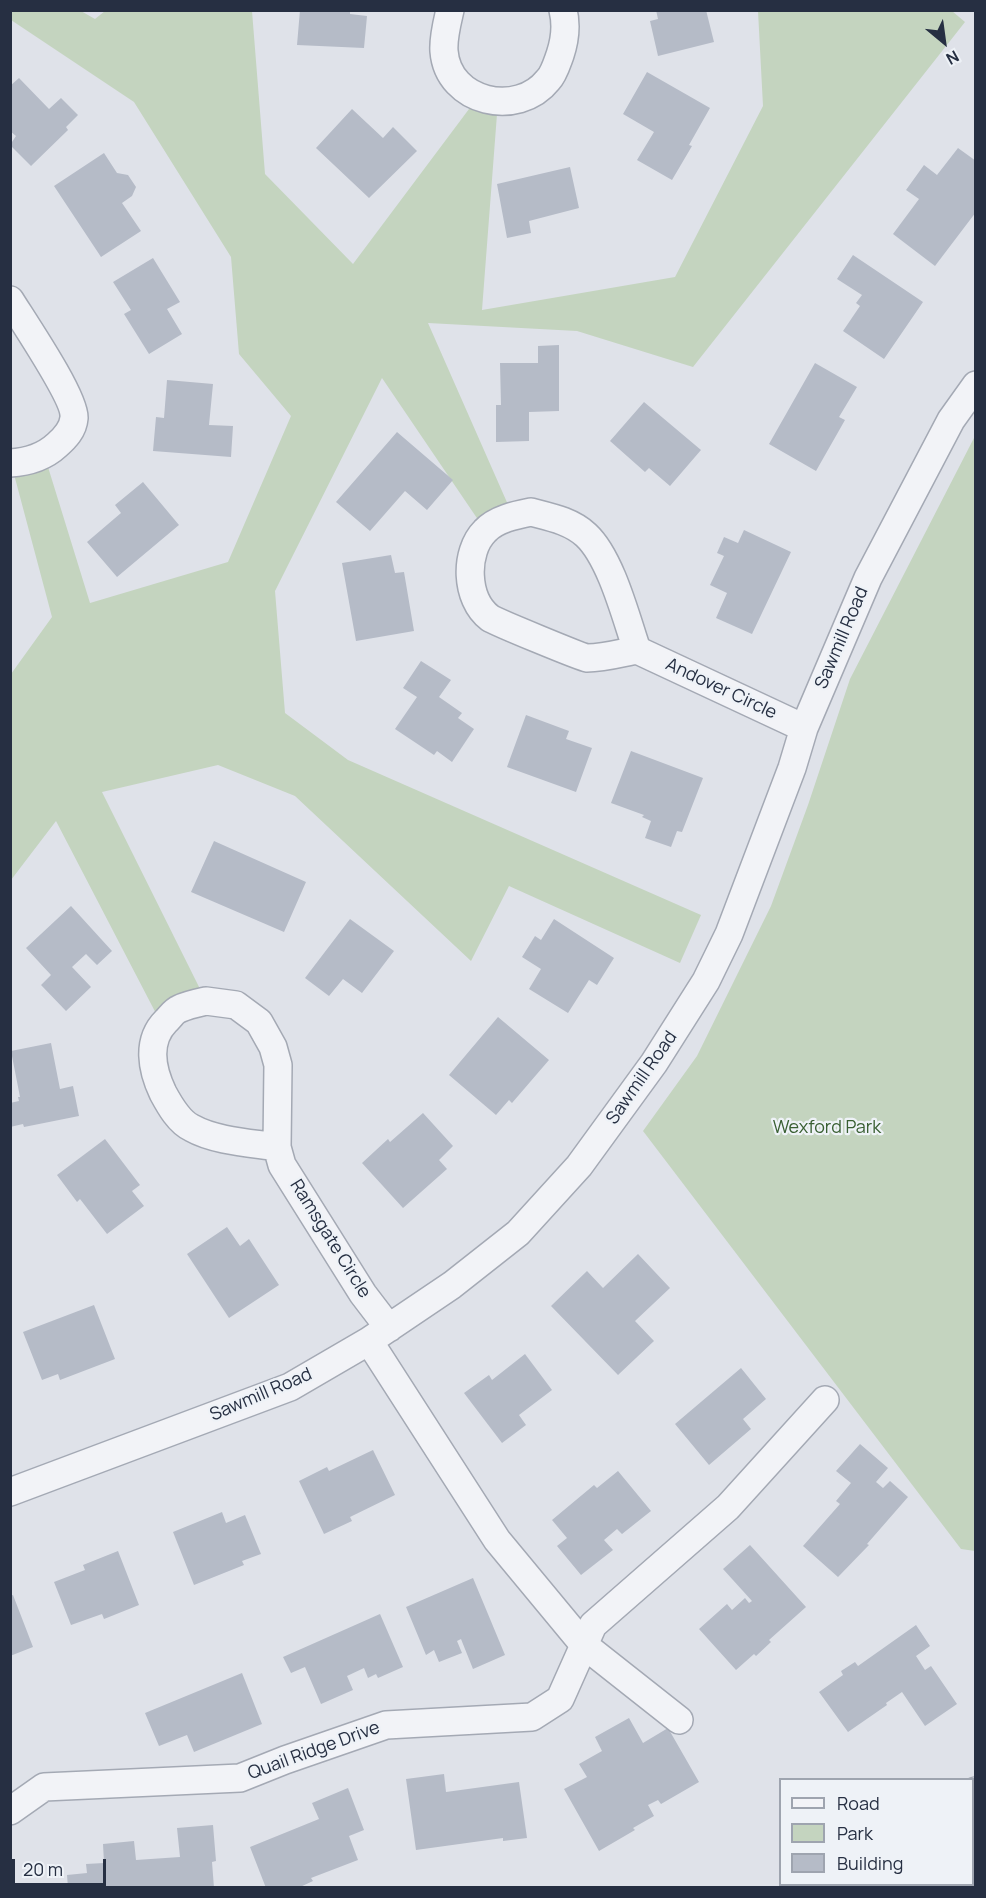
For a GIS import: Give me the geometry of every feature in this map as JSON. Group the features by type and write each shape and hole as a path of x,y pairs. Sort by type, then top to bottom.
{"street":[{"path":"450,10 444,52 450,74 463,90 478,97 498,101 520,99 531,95 549,80 564,43 563,10"},
{"path":"10,300 69,398 75,417 68,435 52,450 33,460 10,463"},
{"name":"Sawmill Road","path":"10,1492 290,1387 379,1335 452,1285 518,1233 579,1166 648,1072 706,981 729,934 792,768 804,728 868,578 951,420 975,386"},
{"path":"531,512 561,520 586,534 607,566 637,650 604,657 584,658 489,617 474,597 470,578 473,547 485,530 495,523 531,512"},
{"name":"Andover Circle","path":"637,650 804,728"},
{"name":"Ramsgate Circle","path":"277,1147 213,1136 192,1128 182,1121 167,1101 153,1067 154,1039 162,1025 177,1009 206,1001 236,1005 259,1022 273,1047 278,1065 277,1147 282,1165 363,1294 379,1335"},
{"path":"379,1335 497,1539 584,1645 679,1720"},
{"name":"Quail Ridge Drive","path":"10,1811 44,1787 240,1778 386,1725 532,1717 560,1699 593,1625 728,1507 825,1400"}],"green space":[{"path":"11,11 81,11 95,19 105,11 252,11 265,174 353,264 478,97 498,101 482,310 675,277 763,106 758,11 952,11 965,22 693,367 577,331 428,323 513,516 485,530 382,378 275,591 285,713 348,760 701,915 680,963 509,886 471,961 295,796 218,765 102,792 206,1001 162,1025 56,821 11,880 11,674 52,617 11,463 44,454 90,603 228,562 291,416 239,354 231,257 134,102 11,20"},
{"name":"Wexford Park","path":"975,436 975,1551 961,1549 643,1131 697,1056 771,906 850,679"}],"building":[{"path":"300,10 350,10 350,14 367,16 364,48 297,45"},
{"path":"656,10 706,10 714,42 658,56 650,21 658,19"},
{"path":"647,72 710,108 689,145 692,146 672,180 637,160 654,132 623,114"},
{"path":"19,78 49,109 61,98 78,115 66,127 68,130 31,166 10,145 16,136 10,131 10,86"},
{"path":"352,109 383,138 393,127 417,151 369,198 316,148"},
{"path":"958,148 976,161 976,212 935,266 893,234 919,199 906,190 924,165 937,175"},
{"path":"104,153 117,173 128,175 136,187 132,196 122,203 141,231 101,257 54,186"},
{"path":"570,167 579,208 529,221 531,233 507,238 497,184"},
{"path":"853,255 923,302 884,359 843,331 860,306 856,303 862,295 837,279"},
{"path":"153,258 180,302 167,309 182,334 149,354 124,314 131,310 113,282"},
{"path":"559,345 559,411 529,412 529,441 496,442 496,405 501,405 500,363 538,363 538,346"},
{"path":"815,363 857,387 839,417 845,420 816,471 769,444"},
{"path":"167,380 213,384 209,425 233,426 231,457 153,451 156,417 164,418"},
{"path":"644,402 701,450 670,486 649,468 645,472 610,441"},
{"path":"397,432 453,480 427,510 405,491 370,531 336,502"},
{"path":"143,482 179,525 117,577 87,542 121,513 115,505"},
{"path":"744,530 791,552 752,634 716,618 727,593 710,585 724,556 717,553 724,537 738,543"},
{"path":"391,555 395,573 404,572 414,631 356,641 342,563"},
{"path":"421,661 451,680 439,697 462,713 458,718 474,729 452,762 437,751 434,755 395,729 417,697 403,688"},
{"path":"526,715 569,731 566,739 592,748 576,792 507,767"},
{"path":"631,751 703,778 682,832 677,831 671,847 645,838 651,821 642,817 644,815 611,803"},
{"path":"214,841 306,882 284,932 191,892"},
{"path":"71,906 112,951 97,965 86,954 72,967 91,987 66,1011 41,985 51,975 26,948"},
{"path":"350,919 394,951 362,993 343,979 329,996 305,978"},
{"path":"554,919 614,958 597,985 589,980 568,1013 529,989 541,969 522,957 535,936 541,940"},
{"path":"498,1017 549,1060 512,1103 509,1100 496,1115 449,1075"},
{"path":"51,1043 60,1089 73,1086 79,1116 24,1127 23,1124 10,1127 10,1103 19,1101 18,1097 20,1097 11,1051"},
{"path":"423,1113 453,1146 439,1160 447,1169 403,1208 362,1163 388,1139 390,1142"},
{"path":"105,1139 140,1185 132,1191 144,1206 107,1234 80,1199 77,1202 57,1175"},
{"path":"227,1227 240,1246 249,1239 279,1285 229,1318 187,1254"},
{"path":"638,1254 670,1288 635,1321 654,1341 618,1375 551,1306 587,1271 603,1288"},
{"path":"94,1305 115,1359 60,1380 58,1374 42,1380 23,1332"},
{"path":"525,1354 552,1390 519,1415 526,1425 502,1443 464,1393 489,1375 492,1380"},
{"path":"741,1368 766,1399 743,1419 751,1429 709,1465 675,1424"},
{"path":"860,1444 888,1468 876,1482 883,1488 890,1481 908,1497 867,1544 869,1545 838,1577 803,1546 840,1504 836,1501 851,1483 836,1471"},
{"path":"373,1450 395,1495 350,1517 352,1521 324,1534 299,1481 327,1467 329,1471"},
{"path":"618,1471 651,1511 622,1534 617,1529 604,1540 613,1550 581,1575 557,1546 567,1538 552,1520 594,1485 597,1488"},
{"path":"222,1512 226,1523 245,1515 261,1554 242,1561 244,1565 194,1585 173,1532"},
{"path":"750,1545 806,1607 769,1640 771,1642 756,1656 754,1654 736,1670 699,1629 727,1604 732,1610 745,1598 749,1603 752,1601 723,1569"},
{"path":"118,1551 139,1605 104,1619 102,1614 71,1625 54,1582 85,1570 83,1565"},
{"path":"473,1578 505,1655 473,1669 461,1639 457,1641 462,1653 439,1662 434,1650 426,1655 406,1607"},
{"path":"13,1595 33,1647 10,1656 10,1596"},
{"path":"380,1614 403,1667 378,1678 376,1674 368,1678 364,1668 347,1676 353,1690 321,1704 305,1667 291,1673 283,1657"},
{"path":"916,1625 930,1646 916,1656 925,1670 931,1666 957,1704 925,1726 902,1692 848,1732 819,1692 843,1675 841,1671 855,1662 858,1666"},
{"path":"242,1673 262,1724 194,1752 187,1735 159,1746 145,1713"},
{"path":"629,1718 643,1743 668,1728 699,1782 661,1804 658,1800 648,1805 654,1816 599,1851 564,1789 587,1777 579,1764 602,1751 595,1737"},
{"path":"444,1774 446,1792 519,1782 527,1838 503,1841 503,1838 416,1850 406,1779"},
{"path":"348,1788 364,1830 349,1836 358,1860 311,1878 313,1881 298,1888 266,1888 250,1847 319,1819 312,1803"},
{"path":"213,1825 216,1861 212,1862 214,1888 68,1888 67,1875 87,1873 86,1864 104,1863 103,1844 134,1841 136,1860 180,1857 177,1828"},
{"path":"826,1886 879,1886 879,1888 826,1888"}]}
